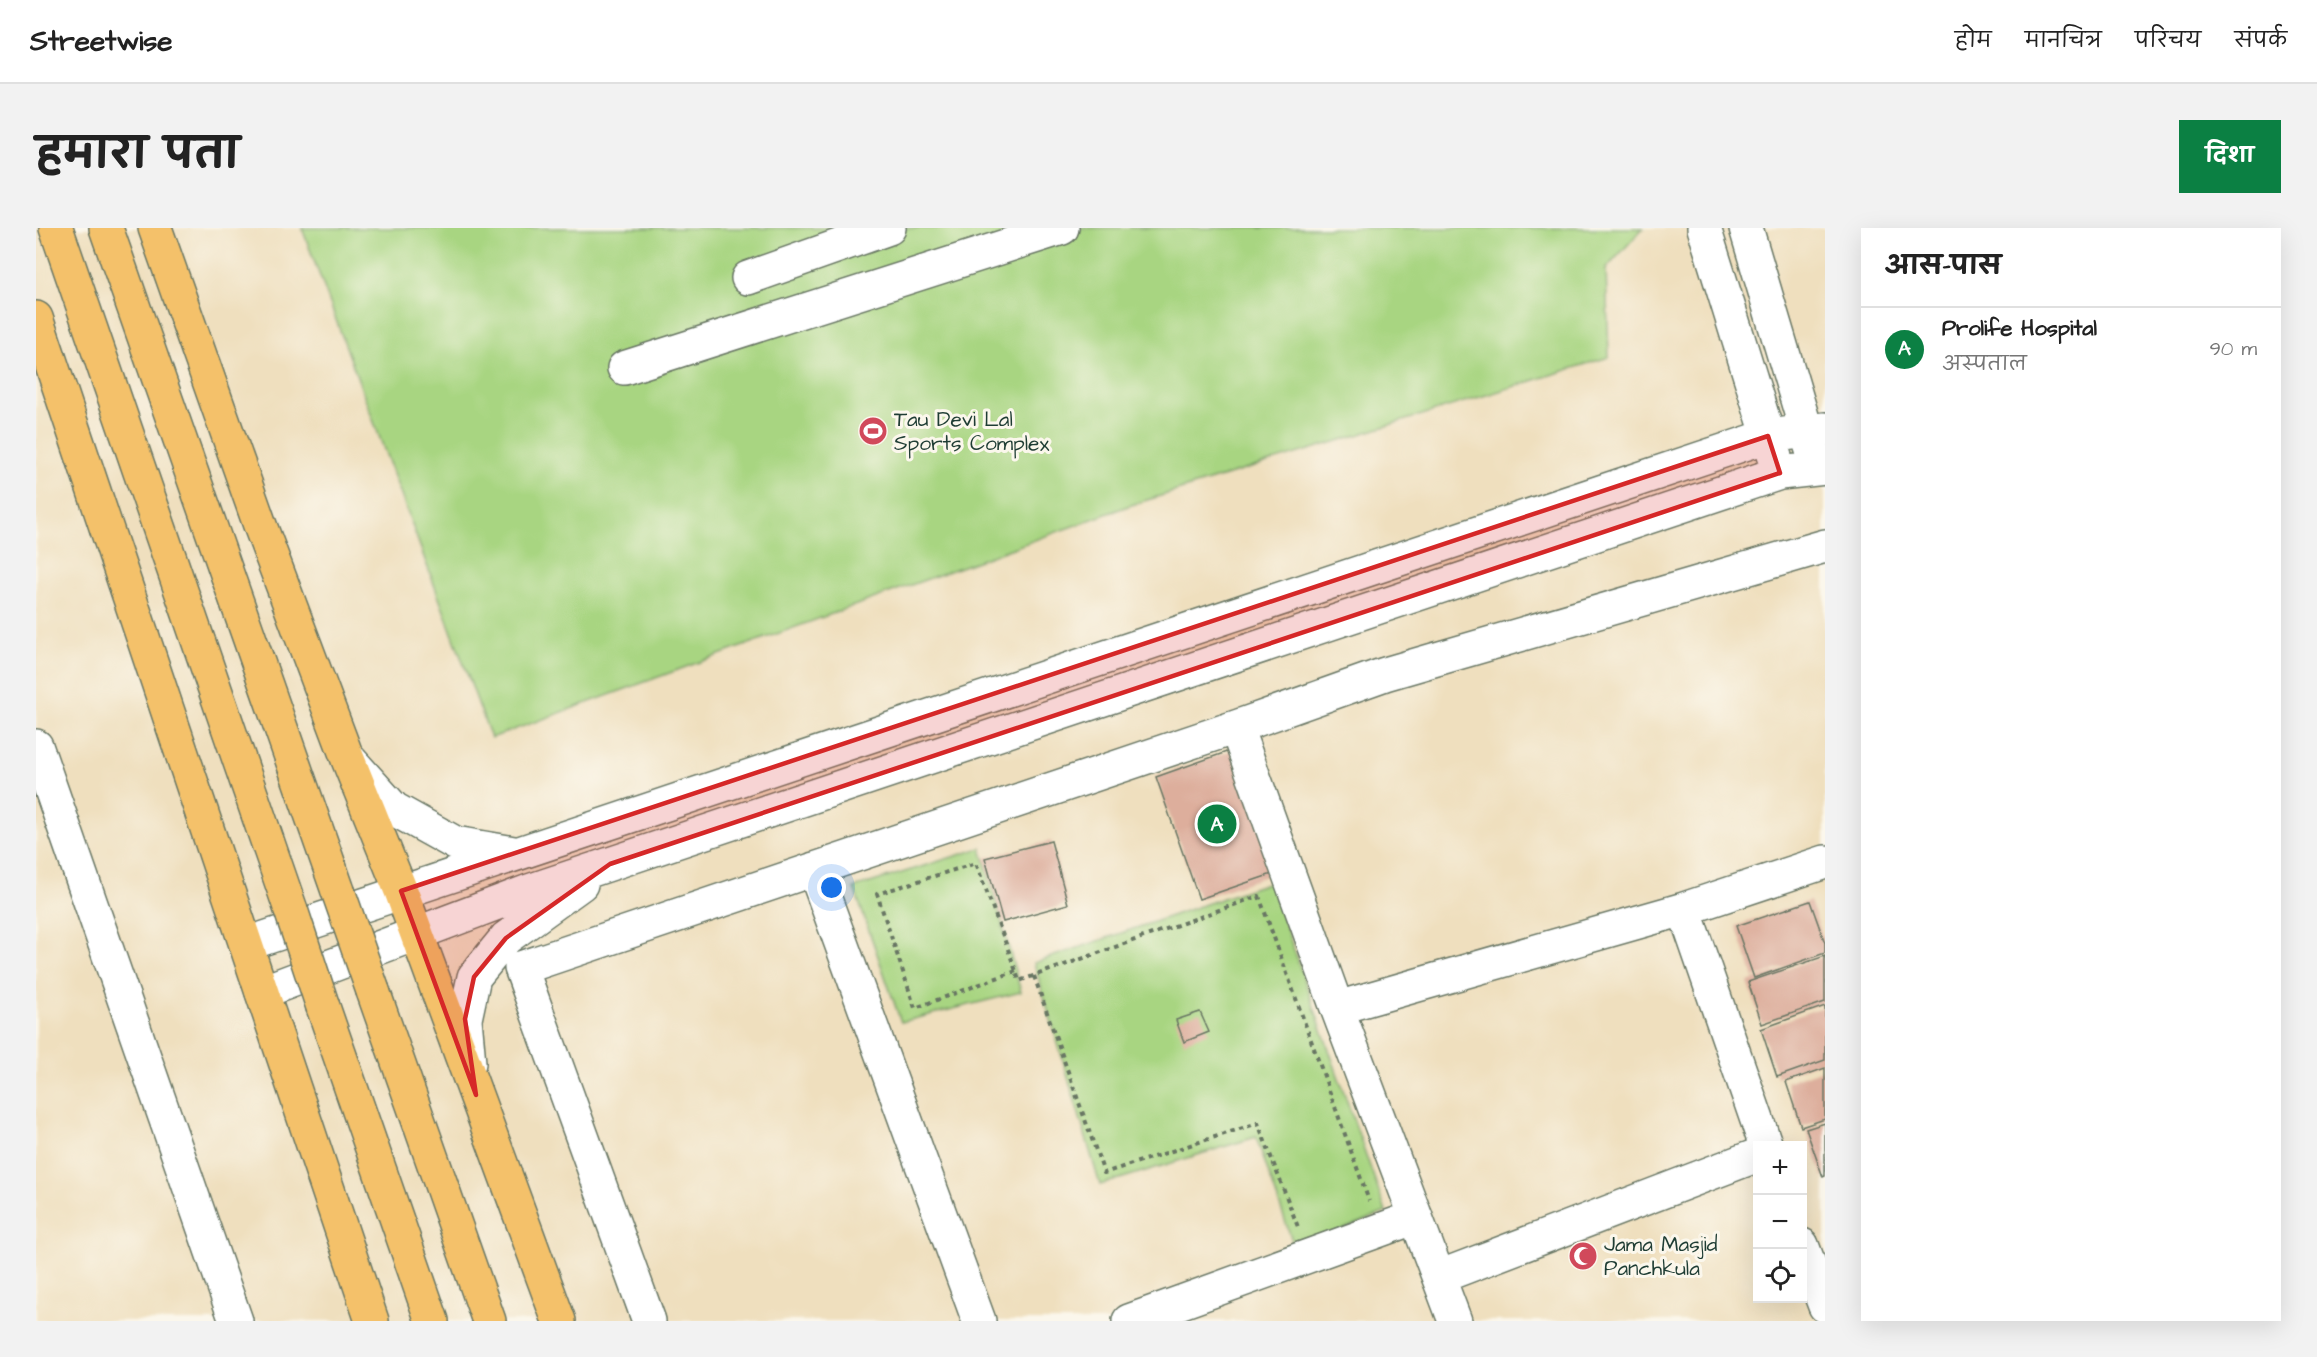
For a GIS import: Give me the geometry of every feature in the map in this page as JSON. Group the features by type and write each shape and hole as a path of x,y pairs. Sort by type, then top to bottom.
{"highway":[{"path":"56,228 432,1321"},
{"path":"106,228 489,1321"},
{"path":"155,228 261,528 347,757 417,933 559,1321"},
{"path":"36,318 372,1321"}],"street":[{"path":"748,278 889,228"},
{"path":"624,368 1062,228"},
{"path":"1704,228 1780,473"},
{"path":"262,992 530,891 610,864 1780,473 1822,469 1816,430 1746,228"},
{"path":"247,944 1768,436 1816,430"},
{"path":"649,1321 521,968 1236,727 1385,674 1825,546"},
{"path":"1236,727 1337,1008 1455,1321"},
{"path":"36,746 236,1321"},
{"path":"347,757 394,809 455,843 519,854"},
{"path":"1337,1008 1684,909 1825,862"},
{"path":"476,1095 467,1051 465,1019 474,977 506,938 610,864"},
{"path":"814,869 979,1321"},
{"path":"1684,909 1764,1141"},
{"path":"1439,1277 1753,1157"},
{"path":"1129,1321 1416,1217"},
{"path":"1804,1249 1825,1306"}],"path":[{"path":"1016,971 915,1008 877,894 975,863 1016,971 1019,981 1259,896 1372,1210"},
{"path":"1034,976 1104,1173 1258,1124 1298,1228"}],"highlighted area":[{"path":"1768,436 1780,473 610,864 506,938 474,977 465,1019 476,1095 401,891"}],"green space":[{"name":"Tau Devi Lal Sports Complex","path":"302,228 1643,228 1606,269 1609,357 1128,506 491,738"},
{"path":"981,848 1021,992 901,1022 854,888"},
{"path":"1270,882 1386,1212 1295,1249 1256,1137 1100,1185 1034,963"}],"building":[{"path":"1235,749 1278,872 1199,899 1156,777"},
{"path":"1051,841 1068,904 1003,922 985,858"},
{"path":"1810,901 1825,943 1825,953 1754,978 1736,926"},
{"path":"1825,956 1825,1002 1762,1024 1748,982"},
{"path":"1825,1006 1825,1060 1777,1077 1761,1029"},
{"path":"1200,1012 1209,1032 1184,1042 1176,1020"},
{"path":"1825,1068 1825,1119 1801,1127 1786,1082"},
{"path":"1825,1123 1825,1176 1823,1177 1806,1129"}],"place":[{"name":"Tau Devi Lal Sports Complex","path":"873,431"},
{"name":"Prolife Hospital","path":"1217,824"},
{"name":"Jama Masjid Panchkula","path":"1583,1256"}]}
